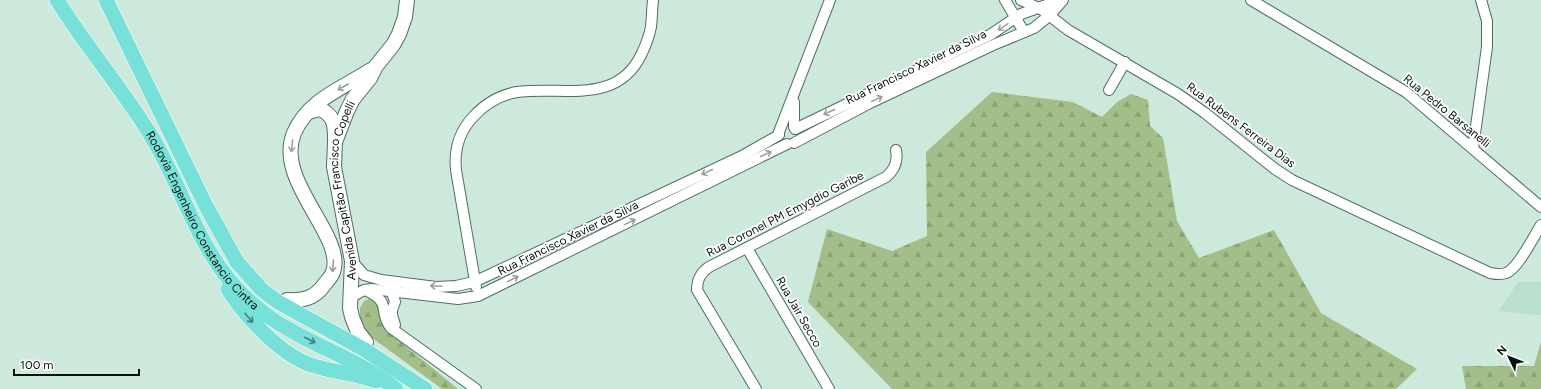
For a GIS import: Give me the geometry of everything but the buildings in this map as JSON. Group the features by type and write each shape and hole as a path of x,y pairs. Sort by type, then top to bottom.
{"main road":[{"name":"Rodovia Engenheiro Constancio Cintra","path":"57,0 72,24 140,118 153,139 166,161 206,246 234,286 243,295 284,327 360,366 396,388"},
{"path":"64,0 80,26 150,121 171,156 217,252 242,284 284,327"},
{"path":"99,0 151,106 167,126"},
{"name":"Rodovia Engenheiro Constancio Cintra","path":"106,0 167,126 228,248 237,262 262,290 284,306 371,354 425,389"},
{"name":"Avenida Capitão Francisco Copelli","path":"366,342 358,332 352,317 350,298 352,261 334,167 335,142 353,99 370,78 376,66 393,45 399,34 405,17 407,0"},
{"name":"Avenida Capitão Francisco Copelli","path":"287,300 299,300 313,296 322,288 333,273 334,264 333,253 327,238 296,178 292,163 291,148 294,134 302,119 320,100 357,80 376,66"},
{"path":"308,112 320,109 330,115 335,126 335,142"},
{"path":"181,153 203,188 237,253 256,275 276,293 366,342 410,370 434,389"},
{"path":"216,261 232,296 248,317 260,330 295,357 308,364 372,379 396,388"}],"street":[{"path":"478,296 474,282 455,164 457,146 468,121 480,109 493,100 516,92 578,91 604,88 620,81 632,70 645,46 651,28 653,0"},
{"path":"793,98 795,128 798,134 797,138 790,144 781,141 779,134 830,0"},
{"path":"1005,0 1024,32"},
{"name":"Rua Rubens Ferreira Dias","path":"1021,0 1037,7 1050,15 1068,30 1178,94 1205,113 1275,169 1292,180 1490,273 1506,273 1515,266 1541,225"},
{"name":"Rua Francisco Xavier da Silva","path":"795,128 990,35 1021,14 1060,0"},
{"name":"Rua Francisco Xavier da Silva","path":"364,290 372,289 458,299 478,296 790,144 876,100 1024,32 1042,22 1063,0"},
{"name":"Rua Pedro Barsanelli","path":"1251,0 1406,92 1539,205"},
{"path":"1473,148 1487,47 1487,21 1481,0"},
{"name":"Rua Rubens Ferreira Dias","path":"1042,22 1068,30"},
{"path":"1109,90 1125,62"},
{"path":"813,119 818,130"},
{"path":"779,134 785,126 795,128"},
{"name":"Rua Francisco Xavier da Silva","path":"352,261 364,275 371,278 388,281 436,287 456,286 474,282 742,156 779,134"},
{"name":"Rua Coronel PM Emygdio Garibe","path":"756,389 697,290 698,280 704,270 886,177 892,171 896,163 896,150"},
{"name":"Rua Jair Secco","path":"747,248 829,389"},
{"path":"388,281 395,302 392,310 392,316 398,333"},
{"path":"350,298 364,290 379,297 382,302 388,325 476,389"},
{"path":"395,302 411,293"}],"shaded area":[{"path":"1518,282 1541,282 1541,315 1499,311"}],"green space":[{"path":"992,92 1073,102 1102,117 1117,102 1131,94 1148,100 1150,126 1163,138 1177,221 1199,258 1274,230 1321,313 1417,369 1396,389 892,389 808,302 827,229 892,251 927,236 926,152"},
{"path":"369,299 375,302 380,308 391,334 458,389 442,389 367,334 360,318 360,308 364,301"},
{"path":"1541,342 1541,389 1466,389 1462,366 1534,366"}]}
